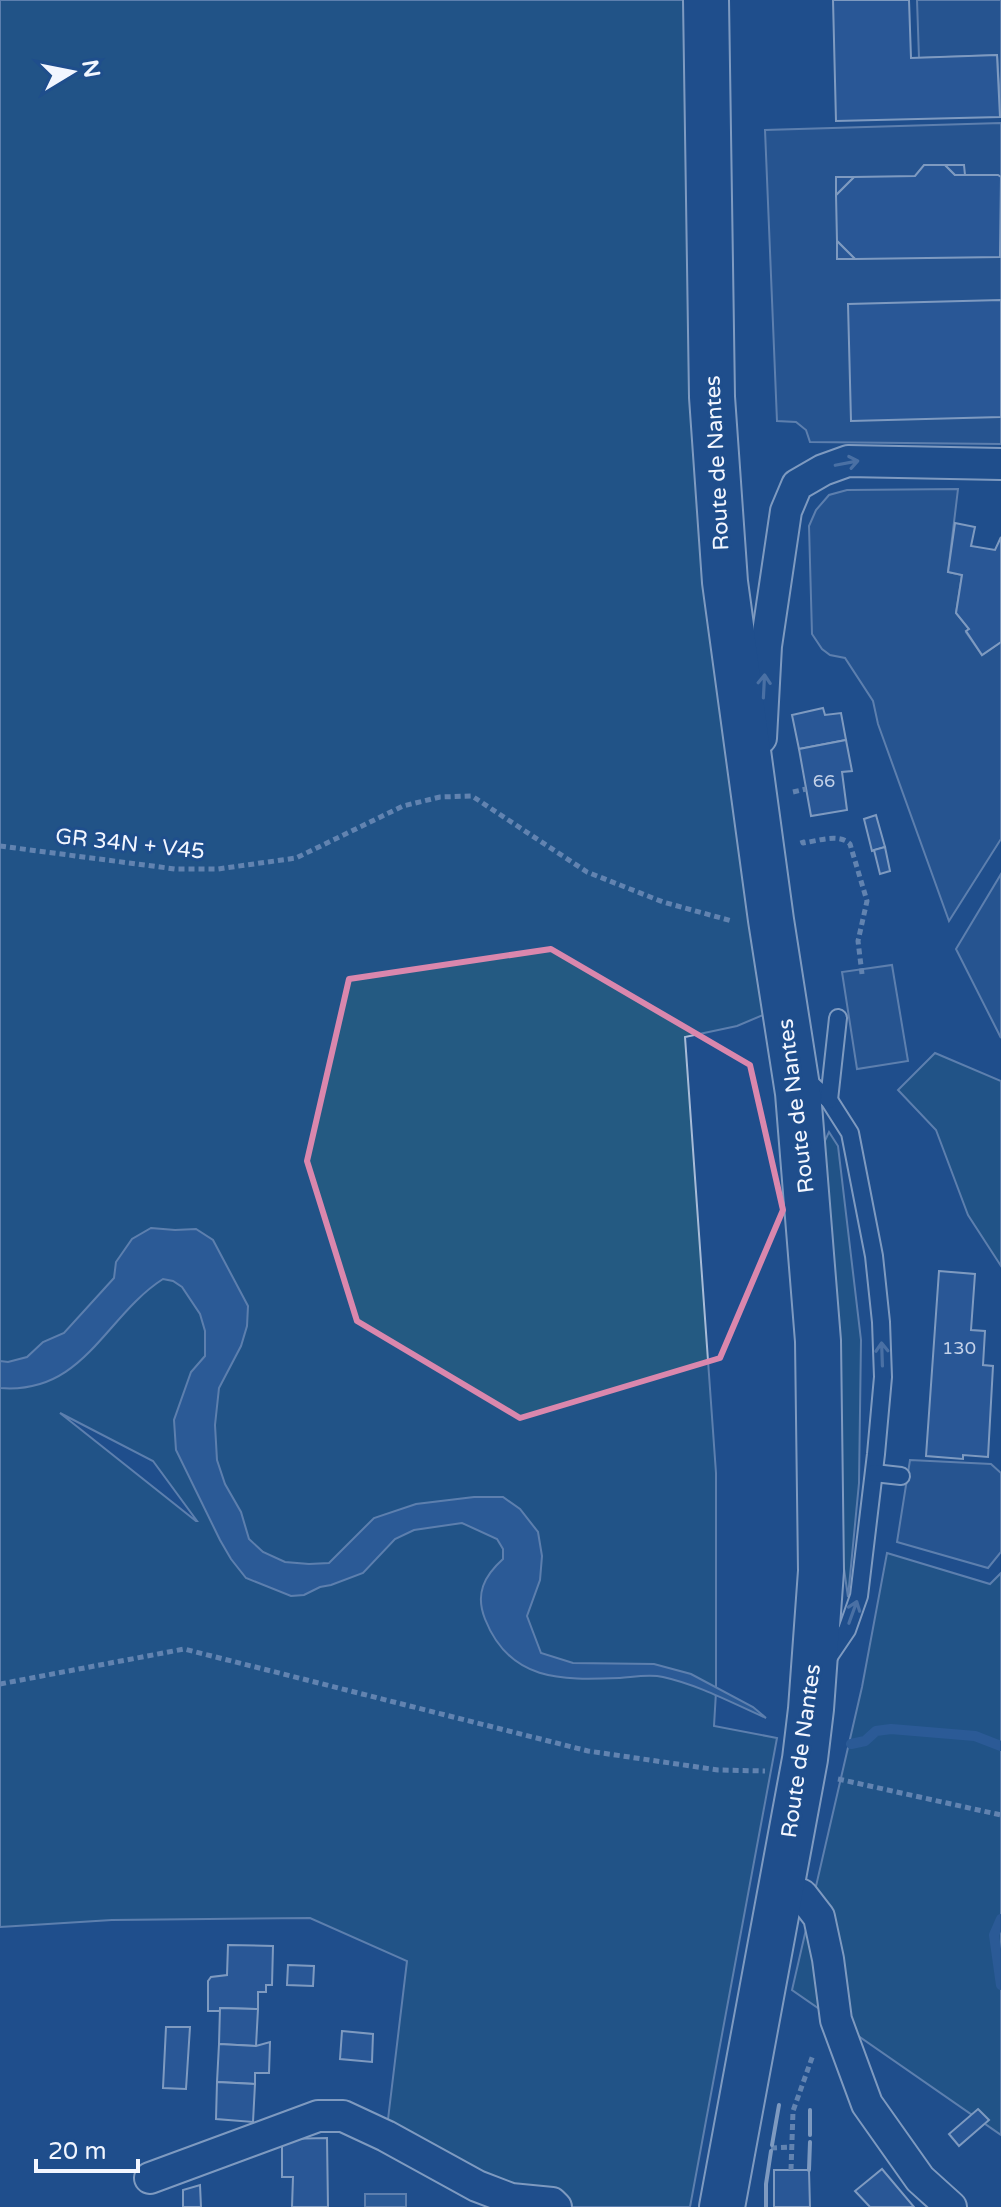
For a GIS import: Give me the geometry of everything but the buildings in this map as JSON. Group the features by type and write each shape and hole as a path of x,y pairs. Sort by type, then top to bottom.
{"main road":[{"name":"Route de Nantes","path":"706,0 712,397 725,582 782,846 794,1069 818,1341 821,1571 803,1769 722,2207"}],"street":[{"path":"782,846 760,756 766,646 786,511 797,485 823,470 848,461 1001,464"},
{"path":"780,1886 802,1895 819,1917 836,2020 867,2104 920,2179 951,2207"},
{"path":"150,2178 318,2116 343,2116 386,2136 473,2197 510,2203 552,2203 556,2207"}],"lane":[{"path":"829,1100 838,1018"},
{"path":"794,1069 829,1100 850,1133 874,1256 883,1377 859,1596 847,1630 812,1694"},
{"path":"874,1473 901,1476"}],"path":[{"path":"799,791 806,789"},
{"name":"GR 34N + V45","path":"0,846 175,869 218,869 296,858 403,806 440,797 472,796 587,872 663,902 740,923"},
{"path":"782,846 838,838 846,839 850,844 867,901 858,941 862,974"},
{"path":"0,1684 184,1649 588,1751 718,1770 803,1769 1001,1815"},
{"path":"791,2170 793,2111 820,2035 836,2020"},
{"path":"776,2149 792,2147"}],"highlighted area":[{"path":"551,949 750,1065 783,1210 720,1358 520,1418 357,1321 307,1161 349,979"}],"shaded area":[{"path":"0,0 689,0 770,1012 737,1026 685,1037 716,1473 714,1726 777,1738 690,2207 556,2207 386,2136 407,1961 310,1918 112,1920 0,1927","holes":["60,1413 153,1461 197,1521"]},
{"path":"917,0 1001,0 1001,117 997,55 919,58"},
{"path":"1001,123 1001,444 810,442 806,430 796,422 777,421 765,130"},
{"path":"958,489 948,572 962,575 956,613 969,629 966,632 982,655 1001,642 1001,839 949,921 878,724 873,701 845,658 830,655 812,634 809,526 816,510 829,495 847,490"},
{"path":"1001,874 1001,1038 956,949"},
{"path":"892,965 908,1061 857,1069 842,972"},
{"path":"935,1053 1001,1081 1001,1266 968,1215 936,1130 898,1090"},
{"path":"829,1132 838,1146 861,1340 859,1483 848,1597 843,1562 822,1147"},
{"path":"151,1228 196,1229 213,1240 248,1306 247,1326 241,1346 219,1388 215,1425 217,1460 225,1484 241,1512 249,1539 263,1552 285,1562 329,1563 374,1518 416,1504 503,1497 520,1509 538,1532 542,1556 540,1580 527,1616 541,1653 573,1663 654,1664 691,1674 753,1707 766,1718 663,1677 558,1677 523,1666 508,1655 496,1640 482,1610 483,1586 503,1559 503,1549 497,1539 462,1523 414,1530 395,1539 363,1573 304,1595 291,1596 246,1578 220,1540 176,1450 174,1420 191,1372 205,1356 205,1331 200,1314 182,1287 173,1281 163,1279 143,1295 91,1350 53,1379 29,1387 0,1388 0,1361 27,1357 43,1342 64,1333 114,1278 116,1262 132,1239"},
{"path":"910,1460 991,1464 1001,1473 1001,1552 988,1568 897,1542"},
{"path":"887,1553 990,1584 1001,1573 1001,2135 792,1990 862,1687"},
{"path":"365,2194 406,2194 406,2207 365,2207"}],"waterway":[{"path":"851,1744 865,1741 876,1731 891,1729 975,1736 1001,1746"},
{"path":"1001,1919 994,1935 1001,1985"}],"wall":[{"path":"772,2145 779,2105"},
{"path":"810,2110 810,2135"},
{"path":"809,2170 810,2142"},
{"path":"766,2207 771,2151"}]}
